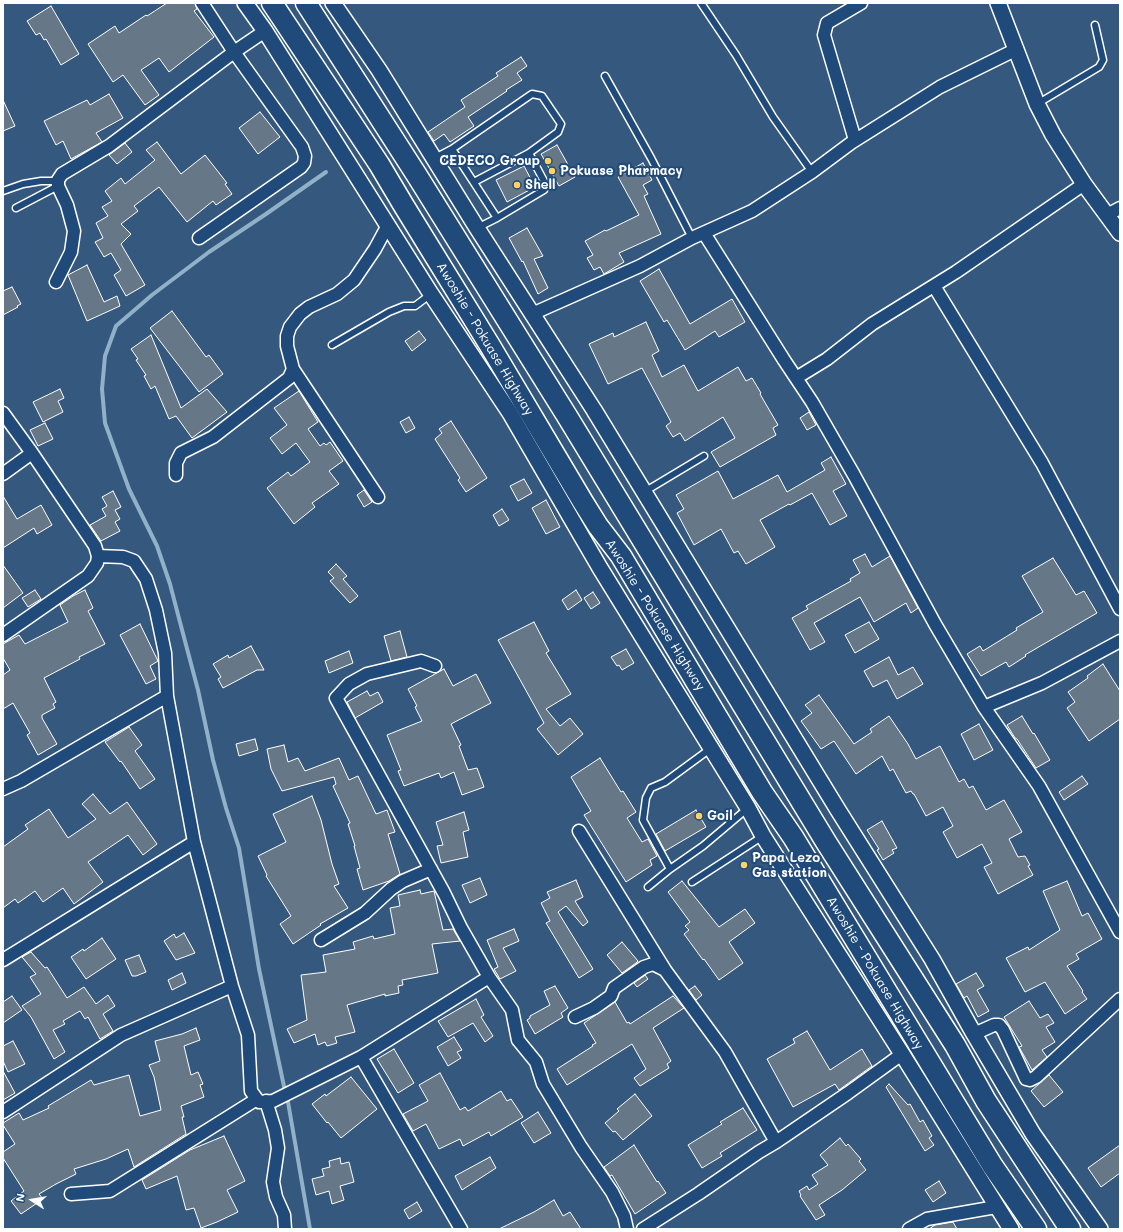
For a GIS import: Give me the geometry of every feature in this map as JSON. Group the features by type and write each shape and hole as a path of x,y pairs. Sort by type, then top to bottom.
{"main road":[{"name":"Awoshie - Pokuase Highway","path":"272,3 379,164 494,351 583,502 598,526 621,556 762,792 793,837 992,1165 1036,1229"},
{"name":"Awoshie - Pokuase Highway","path":"306,3 420,181 612,490 826,842 955,1045 986,1101 1070,1229"},
{"path":"583,502 612,490"},
{"path":"957,1107 986,1101"}],"street":[{"path":"199,238 300,167 304,163 305,156 302,147 234,52 202,3"},
{"path":"245,3 265,31 431,294 510,413 600,568 710,749 748,808 763,836 902,1054 1011,1229"},
{"path":"333,3 379,70 477,228 594,410 826,790 932,959 1032,1134 1100,1229"},
{"path":"855,140 824,35 827,23 861,3"},
{"path":"998,3 1037,104 1053,135 1084,184 1120,233"},
{"path":"56,282 71,252 74,231 67,205 58,184 62,174 109,146 234,52 265,31"},
{"path":"532,314 640,266 692,238 752,211 812,172 855,140 940,87 1016,49"},
{"path":"796,378 827,359 872,324 956,272 1084,184"},
{"path":"1107,215 1120,208"},
{"path":"378,497 293,369 287,346 287,336 290,327 300,314 309,307 337,294 354,280 375,249 388,225"},
{"path":"704,233 812,402 854,475 935,624 984,707 1039,786 1120,932"},
{"path":"934,286 1042,463 1120,609"},
{"path":"176,476 176,463 181,452 213,437 248,409 281,386 289,378 293,369"},
{"path":"3,413 95,546 98,556 97,563 88,576 3,635"},
{"path":"3,474 32,453"},
{"path":"98,556 130,558 138,565 146,579 156,610 165,652 167,696 194,842 232,986 248,1035 251,1091 261,1100 275,1130 278,1148 273,1182 276,1197 284,1216 285,1229"},
{"path":"984,707 1042,683 1120,641"},
{"path":"435,666 421,662 366,674 349,684 336,698 431,869 461,928 489,977 512,1010 518,1040 536,1062 543,1084 581,1147 612,1192 624,1216 627,1229"},
{"path":"3,789 20,782 167,696"},
{"path":"579,831 664,970 725,1052 776,1142"},
{"path":"3,960 194,842"},
{"path":"321,940 365,913 391,889 431,869"},
{"path":"575,1018 594,1008 611,996 614,988 644,967 653,964 664,970"},
{"path":"71,1194 110,1191 261,1100 273,1101 361,1058 489,977"},
{"path":"3,1112 121,1036 232,986"},
{"path":"974,1034 994,1025 999,1025 1003,1030 1026,1079 1030,1080 1042,1072 1120,999"},
{"path":"643,1229 776,1142 902,1054"},
{"path":"361,1058 460,1229"},
{"path":"909,1229 927,1219 996,1207"}],"lane":[{"path":"701,3 736,55 773,117 812,172"},
{"path":"1037,104 1099,67 1103,60 1094,24"},
{"path":"605,76 651,158 692,238"},
{"path":"433,158 452,149 532,94 542,96 561,124 558,132 529,153 474,182"},
{"path":"452,149 497,218"},
{"path":"477,228 544,190 545,183 529,153"},
{"path":"3,190 23,184 41,181 58,184"},
{"path":"16,208 58,184"},
{"path":"332,345 389,312 404,306 415,306 431,294"},
{"path":"644,492 704,456"},
{"path":"670,869 643,820 646,798 652,788 665,782 710,749"},
{"path":"648,887 670,869 703,846 748,808"},
{"path":"692,882 763,836"}],"building":[{"path":"167,3 195,3 197,9 194,11 214,37 169,72 159,58 141,70 159,95 145,105 123,75 113,82 88,44 115,26 119,33"},
{"path":"51,6 79,54 61,65 46,39 44,40 40,33 36,35 27,21"},
{"path":"521,57 527,66 517,73 522,80 468,117 474,126 450,142 444,134 434,141 428,132 465,107 461,100 498,76 496,73"},
{"path":"109,94 123,118 96,133 102,142 71,159 63,141 56,145 44,121 87,100 90,105"},
{"path":"3,100 15,126 3,131"},
{"path":"260,112 280,137 258,154 239,128"},
{"path":"157,142 181,174 205,155 227,183 225,184 232,194 216,205 213,201 187,222 159,187 134,206 138,211 121,224 131,234 121,244 145,285 126,296 114,275 121,270 111,253 104,257 95,242 103,238 96,223 108,216 102,207 112,201 105,191 121,178 125,184 155,160 146,150"},
{"path":"125,143 132,152 117,164 109,155"},
{"path":"557,145 575,177 559,186 541,154"},
{"path":"643,163 652,180 643,185 648,194 644,196 661,234 619,253 624,262 604,274 600,267 594,270 587,258 593,255 585,241 605,230 606,231 639,215 618,177"},
{"path":"524,166 535,187 507,202 496,180"},
{"path":"527,228 543,256 534,259 548,288 538,294 523,261 522,262 509,238"},
{"path":"87,265 104,302 117,296 120,306 87,321 68,275"},
{"path":"659,269 690,324 732,299 745,322 719,337 715,331 685,350 667,320 664,322 640,281"},
{"path":"12,287 21,304 3,315 3,291"},
{"path":"172,311 206,357 209,355 223,374 199,392 150,328"},
{"path":"646,322 659,351 652,355 662,377 684,365 698,391 738,367 746,381 752,378 761,393 760,394 778,425 773,428 776,435 720,467 711,452 735,438 723,417 685,441 680,433 673,437 666,426 671,422 642,368 608,384 589,344 613,333 614,337"},
{"path":"419,331 426,340 412,351 405,341"},
{"path":"151,335 181,408 207,389 227,412 192,438 176,416 169,419 155,386 151,389 144,376 146,375 136,360 138,359 131,349"},
{"path":"60,389 64,398 58,401 63,412 43,422 33,402"},
{"path":"299,391 318,422 308,429 320,446 324,443 326,445 330,442 343,461 329,471 339,484 312,503 315,507 294,524 267,488 288,472 291,476 310,462 296,443 282,454 270,438 287,425 274,408"},
{"path":"809,412 816,425 807,430 800,418"},
{"path":"409,417 415,428 406,433 400,422"},
{"path":"451,421 487,478 466,492 458,480 460,478 435,439 442,433 439,429"},
{"path":"45,423 53,439 38,446 30,430"},
{"path":"831,457 846,484 833,491 847,516 830,525 812,493 760,520 775,547 746,564 738,551 734,553 721,529 694,545 677,513 684,509 676,495 718,471 733,499 778,475 787,492 825,470 821,463"},
{"path":"524,479 532,493 518,501 510,486"},
{"path":"364,490 372,502 364,507 357,495"},
{"path":"113,491 121,507 115,510 120,519 115,522 120,531 101,541 90,525 106,516 102,509 107,506 102,497"},
{"path":"3,496 17,519 41,505 52,525 37,534 34,528 3,548"},
{"path":"546,500 560,527 546,534 532,508"},
{"path":"502,509 509,520 499,526 493,515"},
{"path":"865,554 872,567 890,556 918,608 911,613 906,603 874,622 860,597 814,623 825,642 810,650 792,618 808,609 806,606 851,581 850,579 860,573 853,560"},
{"path":"1053,558 1076,595 1084,591 1097,613 1025,655 1026,656 1009,667 1006,662 981,676 967,654 980,646 983,651 1017,630 1016,628 1043,612 1022,576"},
{"path":"336,564 347,576 343,579 358,596 350,603 330,581 334,578 328,572"},
{"path":"3,565 23,593 3,608"},
{"path":"35,590 41,599 28,607 22,598"},
{"path":"85,590 93,608 88,611 105,644 79,657 80,659 44,678 56,702 53,704 55,708 42,715 42,718 57,744 38,755 27,735 30,733 13,703 3,709 3,675 10,670 3,658 3,644 19,635 25,644 68,622 60,605"},
{"path":"576,590 582,600 568,610 562,600"},
{"path":"593,592 600,603 591,609 584,598"},
{"path":"534,622 549,651 546,653 571,694 546,709 560,726 570,718 583,734 558,755 537,729 544,723 498,640"},
{"path":"869,622 879,639 855,653 845,635"},
{"path":"140,624 158,661 150,666 156,679 146,684 120,635"},
{"path":"400,631 407,657 391,661 384,636"},
{"path":"251,646 264,670 257,670 223,688 218,679 221,677 213,664 228,655 229,658"},
{"path":"626,649 634,663 622,670 619,665 617,666 611,657"},
{"path":"349,651 353,663 329,673 325,661"},
{"path":"889,657 898,675 913,667 923,684 897,699 887,680 873,687 864,671"},
{"path":"1103,664 1120,691 1120,719 1089,741 1067,708 1075,702 1068,692 1088,678 1087,676"},
{"path":"444,669 453,686 476,674 491,703 451,724 461,745 459,746 468,770 477,768 484,787 462,795 454,772 441,778 439,773 404,786 398,771 401,770 387,735 422,721 415,707 417,706 408,689"},
{"path":"367,691 370,696 378,692 383,702 355,718 347,702"},
{"path":"819,695 854,744 872,732 870,729 889,716 908,744 916,759 940,746 959,782 964,779 969,788 973,786 986,810 1004,800 1022,832 1009,839 1018,857 1025,856 1033,875 998,894 984,867 992,863 982,844 957,858 943,832 953,826 943,807 926,816 914,794 911,791 906,793 893,769 890,771 882,756 856,774 834,741 821,749 801,721 812,713 805,705"},
{"path":"1022,716 1050,760 1036,768 1007,725"},
{"path":"979,724 993,750 974,760 961,734"},
{"path":"129,727 142,745 135,751 155,779 140,789 121,761 120,762 105,742"},
{"path":"255,739 258,750 239,756 236,744"},
{"path":"284,745 288,762 298,758 305,771 339,758 349,780 358,776 376,814 387,810 395,832 388,834 400,874 389,881 363,890 357,869 360,868 355,846 348,824 350,823 333,786 336,784 334,777 282,791 271,769 267,749"},
{"path":"600,758 621,792 623,791 636,812 627,818 642,842 648,839 657,856 650,860 652,865 626,882 584,815 591,811 571,777"},
{"path":"1082,776 1088,784 1064,800 1059,792"},
{"path":"93,794 110,814 127,802 157,844 143,855 128,835 88,862 103,882 74,904 63,888 43,902 35,891 18,903 15,899 3,908 3,847 28,829 25,825 49,809 68,838 96,819 82,804"},
{"path":"312,796 321,820 332,864 339,884 334,886 348,908 320,924 321,925 293,944 280,924 291,916 266,876 267,875 258,856 286,842 273,814"},
{"path":"696,810 706,827 665,851 656,834"},
{"path":"464,812 469,830 463,832 468,857 441,863 437,846 443,845 436,822"},
{"path":"882,821 897,848 892,850 894,853 883,860 877,850 879,849 867,830"},
{"path":"480,878 487,895 470,903 462,885"},
{"path":"576,880 583,897 575,901 588,922 583,926 566,906 558,912 593,969 579,978 546,923 550,921 541,903 550,898 547,892"},
{"path":"682,881 719,927 745,909 755,923 729,942 743,963 719,980 684,934 689,930 685,926 690,922 668,892"},
{"path":"1067,881 1082,916 1088,913 1102,939 1076,954 1079,959 1067,966 1087,999 1065,1014 1045,982 1025,992 1006,958 1028,947 1029,950 1060,930 1043,891"},
{"path":"420,890 421,894 434,891 443,930 453,929 460,941 432,944 438,973 402,980 403,985 398,986 399,993 385,996 385,994 347,1005 355,1032 335,1037 337,1043 327,1046 325,1042 318,1045 315,1034 294,1043 287,1029 307,1020 301,975 326,972 323,955 355,949 353,942 373,936 374,939 395,934 390,908 400,906 398,895"},
{"path":"514,929 519,941 503,948 516,971 500,979 494,969 498,967 487,940"},
{"path":"184,933 195,953 176,960 164,941 174,934 176,938"},
{"path":"102,938 116,959 86,979 71,957 83,949 84,951"},
{"path":"622,942 638,961 622,973 607,955"},
{"path":"31,952 45,968 47,967 67,998 84,987 96,1004 108,995 115,1006 103,1014 113,1031 100,1039 88,1017 85,1019 80,1011 63,1021 65,1024 53,1030 65,1052 54,1059 31,1017 22,1006 41,994 30,977 36,974 22,957"},
{"path":"139,955 146,972 132,976 125,960"},
{"path":"182,973 186,983 172,990 168,980"},
{"path":"976,973 984,986 977,990 989,1011 978,1017 967,996 964,998 956,984"},
{"path":"645,975 648,979 637,987 634,983"},
{"path":"555,986 568,1008 561,1013 563,1017 535,1034 527,1020 530,1016 550,1005 544,991"},
{"path":"695,986 702,995 696,1000 689,990"},
{"path":"12,996 22,1010 3,1023 3,1002"},
{"path":"673,996 684,1008 653,1028 671,1061 667,1064 669,1068 640,1086 634,1078 646,1069 632,1044 567,1085 557,1069 596,1043 584,1023 615,1002 627,1023 629,1022 630,1024"},
{"path":"476,999 484,1015 481,1017 493,1036 485,1042 473,1023 448,1037 438,1021"},
{"path":"1029,1001 1040,1018 1048,1014 1054,1023 1046,1027 1055,1042 1042,1050 1047,1057 1032,1070 1019,1047 1022,1046 1004,1017"},
{"path":"196,1028 200,1040 184,1046 191,1075 198,1072 203,1084 200,1085 204,1097 181,1106 186,1134 134,1167 128,1149 106,1159 74,1169 76,1174 39,1194 43,1199 21,1214 11,1201 24,1191 3,1158 3,1152 15,1144 3,1123 19,1113 23,1120 49,1108 48,1106 91,1080 94,1085 129,1075 140,1116 161,1110 154,1077 149,1065 160,1061 155,1041 182,1034"},
{"path":"807,1031 830,1070 862,1049 872,1066 839,1090 835,1084 793,1107 767,1059 795,1043 793,1039"},
{"path":"454,1037 462,1050 457,1052 461,1058 448,1066 437,1047"},
{"path":"13,1041 25,1064 8,1072 3,1061 3,1046"},
{"path":"394,1049 414,1083 398,1093 377,1059"},
{"path":"3,1071 15,1093 3,1100"},
{"path":"440,1073 460,1110 465,1107 468,1111 501,1091 507,1101 511,1099 523,1117 491,1136 489,1132 463,1146 460,1139 439,1149 426,1124 413,1131 403,1114 428,1101 419,1085"},
{"path":"1049,1075 1063,1092 1044,1107 1031,1091"},
{"path":"351,1077 377,1109 341,1138 312,1104 325,1094 326,1096"},
{"path":"889,1084 908,1105 910,1104 920,1122 923,1120 932,1136 929,1138 934,1145 925,1151 886,1087"},
{"path":"635,1094 652,1116 623,1140 605,1123 619,1111 617,1109"},
{"path":"743,1108 757,1130 720,1153 722,1156 702,1168 688,1145 722,1124 720,1122"},
{"path":"538,1112 551,1133 534,1143 521,1123"},
{"path":"224,1136 245,1181 227,1190 238,1212 201,1228 194,1208 186,1210 177,1176 146,1189 142,1180 190,1150"},
{"path":"840,1138 846,1146 848,1144 861,1159 859,1161 866,1170 842,1190 819,1205 825,1215 816,1220 800,1196 799,1191 807,1186 809,1190 818,1184 812,1175 828,1165 820,1155"},
{"path":"634,1145 657,1182 658,1181 666,1193 635,1214 612,1175 610,1176 604,1167"},
{"path":"1120,1145 1120,1173 1101,1187 1088,1168"},
{"path":"490,1157 496,1168 462,1190 455,1176"},
{"path":"340,1158 341,1164 349,1162 354,1182 340,1186 344,1200 332,1204 329,1191 316,1195 312,1179 324,1176 322,1169 330,1167 329,1161"},
{"path":"939,1181 946,1193 933,1202 925,1190"},
{"path":"554,1200 563,1216 570,1212 581,1229 499,1229 534,1212"},
{"path":"417,1202 422,1211 409,1219 404,1210"},
{"path":"953,1222 957,1229 929,1229 935,1225"}],"waterway":[{"path":"285,1091 259,969 239,848 213,760 198,690 170,584 157,546 129,489 105,423 102,389 105,356 116,326 152,295 209,252 326,172"},
{"path":"288,1102 310,1229"}],"place":[{"name":"CEDECO Group","path":"548,161"},
{"name":"Pokuase Pharmacy","path":"552,171"},
{"name":"Shell","path":"517,185"},
{"name":"Goil","path":"699,816"},
{"name":"Papa Lezo Gas station","path":"744,865"}]}
